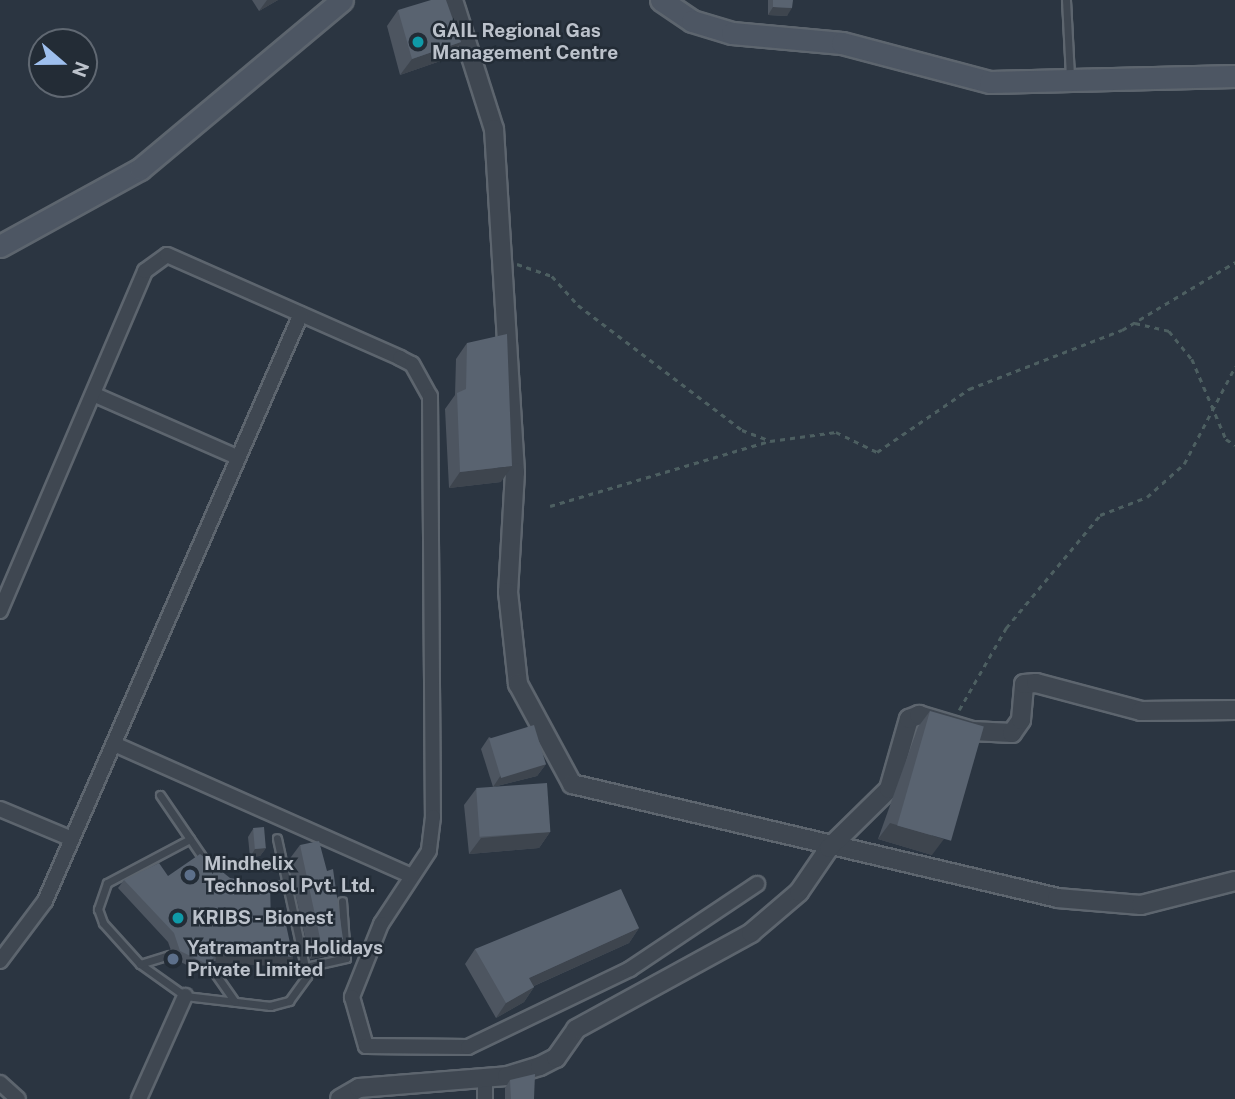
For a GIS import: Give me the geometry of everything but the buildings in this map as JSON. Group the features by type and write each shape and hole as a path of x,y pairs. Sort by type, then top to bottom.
{"main road":[{"path":"0,246 140,169 342,0"},
{"path":"661,0 692,21 732,33 842,43 990,82 1235,76"}],"street":[{"path":"453,0 494,129 515,482 508,592 518,684 557,762 572,784 1000,889 1141,905 1235,881"},
{"path":"0,611 95,395 145,271 167,255 411,364 430,396 433,817 429,851 410,875 381,924 352,998 366,1046 468,1047 630,969 757,884"},
{"path":"0,961 45,901 301,314"},
{"path":"95,395 237,457"},
{"path":"340,1099 359,1088 485,1077 540,1066 556,1058 576,1029 741,940 799,892 830,848 889,789 909,719 919,715 1012,733 1021,720 1024,684 1036,683 1141,710 1235,710"},
{"path":"114,744 410,875"},
{"path":"0,809 72,839"},
{"path":"139,1099 185,996"},
{"path":"485,1077 485,1099"},
{"path":"0,1083 18,1099"}],"lane":[{"path":"1066,0 1070,78"},
{"path":"160,795 217,873"},
{"path":"190,839 121,873 101,896 103,923 140,964 185,996 239,1005 289,1001 302,988 306,967 277,838"},
{"path":"246,886 287,885"},
{"path":"306,967 346,958 342,901"},
{"path":"140,964 170,955"},
{"path":"212,969 223,994 239,1005"}],"path":[{"path":"503,261 552,276 578,305 742,430 771,441"},
{"path":"550,506 771,441 836,432 877,452 969,389 1135,323 1235,262"},
{"path":"1135,323 1169,331 1192,359 1214,411 1235,445"},
{"path":"950,723 1006,628 1100,515 1147,496 1184,464 1235,367"}],"place":[{"name":"GAIL Regional Gas Management Centre","path":"418,42"},
{"name":"Mindhelix Technosol Pvt. Ltd.","path":"190,875"},
{"name":"KRIBS - Bionest","path":"178,918"},
{"name":"Yatramantra Holidays Private Limited","path":"173,959"}]}
